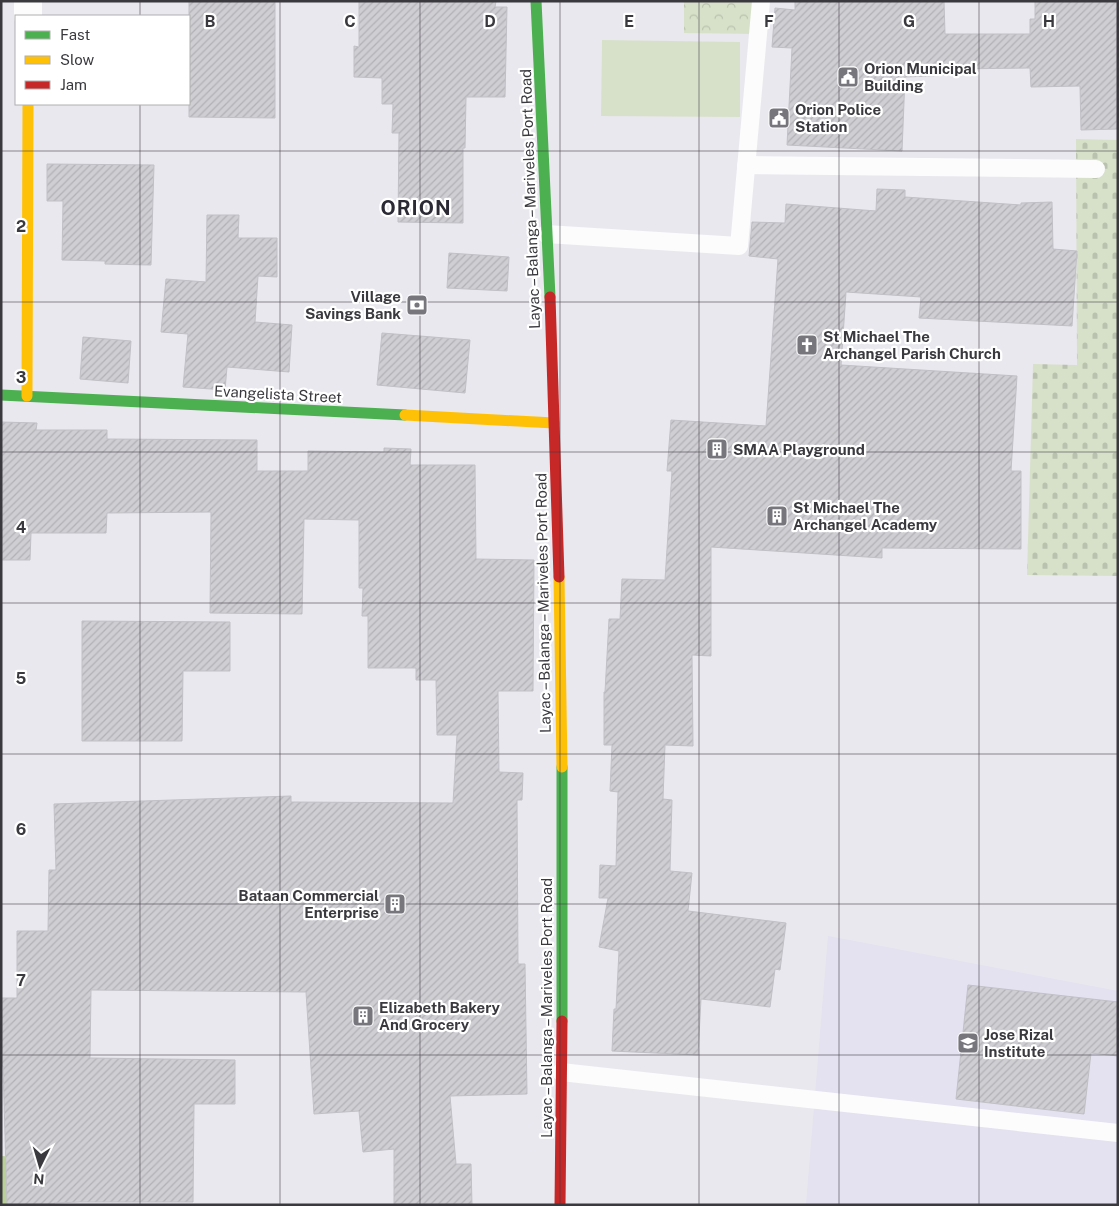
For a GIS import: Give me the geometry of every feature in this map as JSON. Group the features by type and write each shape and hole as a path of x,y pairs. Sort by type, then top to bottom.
{"main road":[{"name":"Layac – Balanga – Mariveles Port Road","path":"536,1 554,423 562,677 560,1205"},
{"path":"28,105 28,396"},
{"name":"Evangelista Street","path":"1,395 554,423"}],"street":[{"path":"28,1 28,15"}],"lane":[{"path":"546,234 739,246 761,1"},
{"path":"746,165 1096,169"},
{"path":"561,1072 1118,1133"}],"shaded area":[{"name":"Jose Rizal Institute","path":"828,936 1118,991 1118,1205 806,1205"}],"green space":[{"path":"684,1 756,1 756,34 684,33"},
{"path":"602,40 740,42 740,117 601,116"},
{"path":"1076,139 1118,140 1118,576 1027,575 1033,364 1077,365"}],"building":[{"path":"189,1 275,1 275,118 189,117"},
{"path":"359,1 496,1 495,7 507,7 505,97 466,97 465,148 463,148 463,223 398,222 399,133 392,133 393,104 382,104 382,78 354,77 354,46 359,47"},
{"path":"795,1 944,1 945,34 1030,34 1030,19 1035,19 1035,1 1118,1 1118,129 1081,130 1080,86 1031,87 1030,68 953,69 953,75 905,77 902,151 787,145 792,48 772,47 775,8 795,10"},
{"path":"47,164 154,165 151,265 105,264 105,261 62,260 63,201 47,201"},
{"path":"877,189 905,190 905,197 1021,205 1021,203 1052,202 1053,249 1077,251 1072,326 919,318 921,297 846,292 841,365 1017,376 1011,471 1021,471 1021,549 882,548 882,558 711,547 711,656 692,655 693,746 665,745 663,799 672,800 670,871 692,873 688,911 786,923 780,970 775,969 770,1007 701,999 698,1055 612,1051 619,951 599,947 608,898 599,898 600,865 616,866 618,792 610,791 612,745 604,745 604,692 609,619 620,619 622,579 665,580 672,471 667,471 671,420 766,426 778,259 749,256 752,222 785,223 786,204 876,211"},
{"path":"207,215 239,215 238,238 277,238 277,277 258,276 255,322 292,325 289,372 227,367 225,390 183,387 188,334 161,332 166,279 206,282"},
{"path":"449,253 509,257 507,291 447,288"},
{"path":"382,333 470,340 465,393 377,385"},
{"path":"83,337 131,341 128,383 80,379"},
{"path":"1,422 37,423 36,430 107,430 107,439 257,440 257,471 308,471 308,451 384,452 384,448 411,449 410,465 475,465 476,559 534,560 533,691 498,691 499,772 523,773 522,800 517,800 518,964 525,964 527,1094 450,1096 456,1164 471,1164 472,1205 394,1205 394,1149 363,1152 359,1111 314,1114 306,992 91,990 90,1058 235,1060 235,1104 194,1104 193,1202 80,1202 54,1203 54,1205 7,1205 3,1066 1,1066 1,998 17,998 17,931 48,931 49,870 56,870 54,804 291,796 291,802 453,803 457,735 437,735 436,680 416,680 416,668 368,668 368,616 362,616 363,588 359,588 359,520 304,519 302,614 210,613 211,512 107,513 106,533 31,533 30,560 1,560"},
{"path":"82,621 230,622 230,671 183,671 182,741 82,741"},
{"path":"968,985 1118,1002 1118,1056 1091,1053 1084,1114 956,1099"}],"waterway":[{"path":"1,1186 3,1205"}],"traffic: fast":[{"path":"536,1 550,297"},
{"path":"1,395 405,415"},
{"path":"562,767 562,1021"}],"traffic: slow":[{"path":"27,396 28,105"},
{"path":"405,415 554,423"},
{"path":"559,577 562,767"}],"traffic: jam":[{"path":"550,297 559,577"},
{"path":"560,1205 562,1021"}],"place":[{"name":"Orion Municipal Building","path":"848,77"},
{"name":"Orion Police Station","path":"779,118"},
{"name":"Village Savings Bank","path":"417,305"},
{"name":"St Michael The Archangel Parish Church","path":"807,345"},
{"name":"SMAA Playground","path":"717,449"},
{"name":"St Michael The Archangel Academy","path":"777,516"},
{"name":"Bataan Commercial Enterprise","path":"395,904"},
{"name":"Elizabeth Bakery And Grocery","path":"363,1016"},
{"name":"Jose Rizal Institute","path":"968,1043"}],"district":[{"name":"ORION","path":"416,208"}]}
